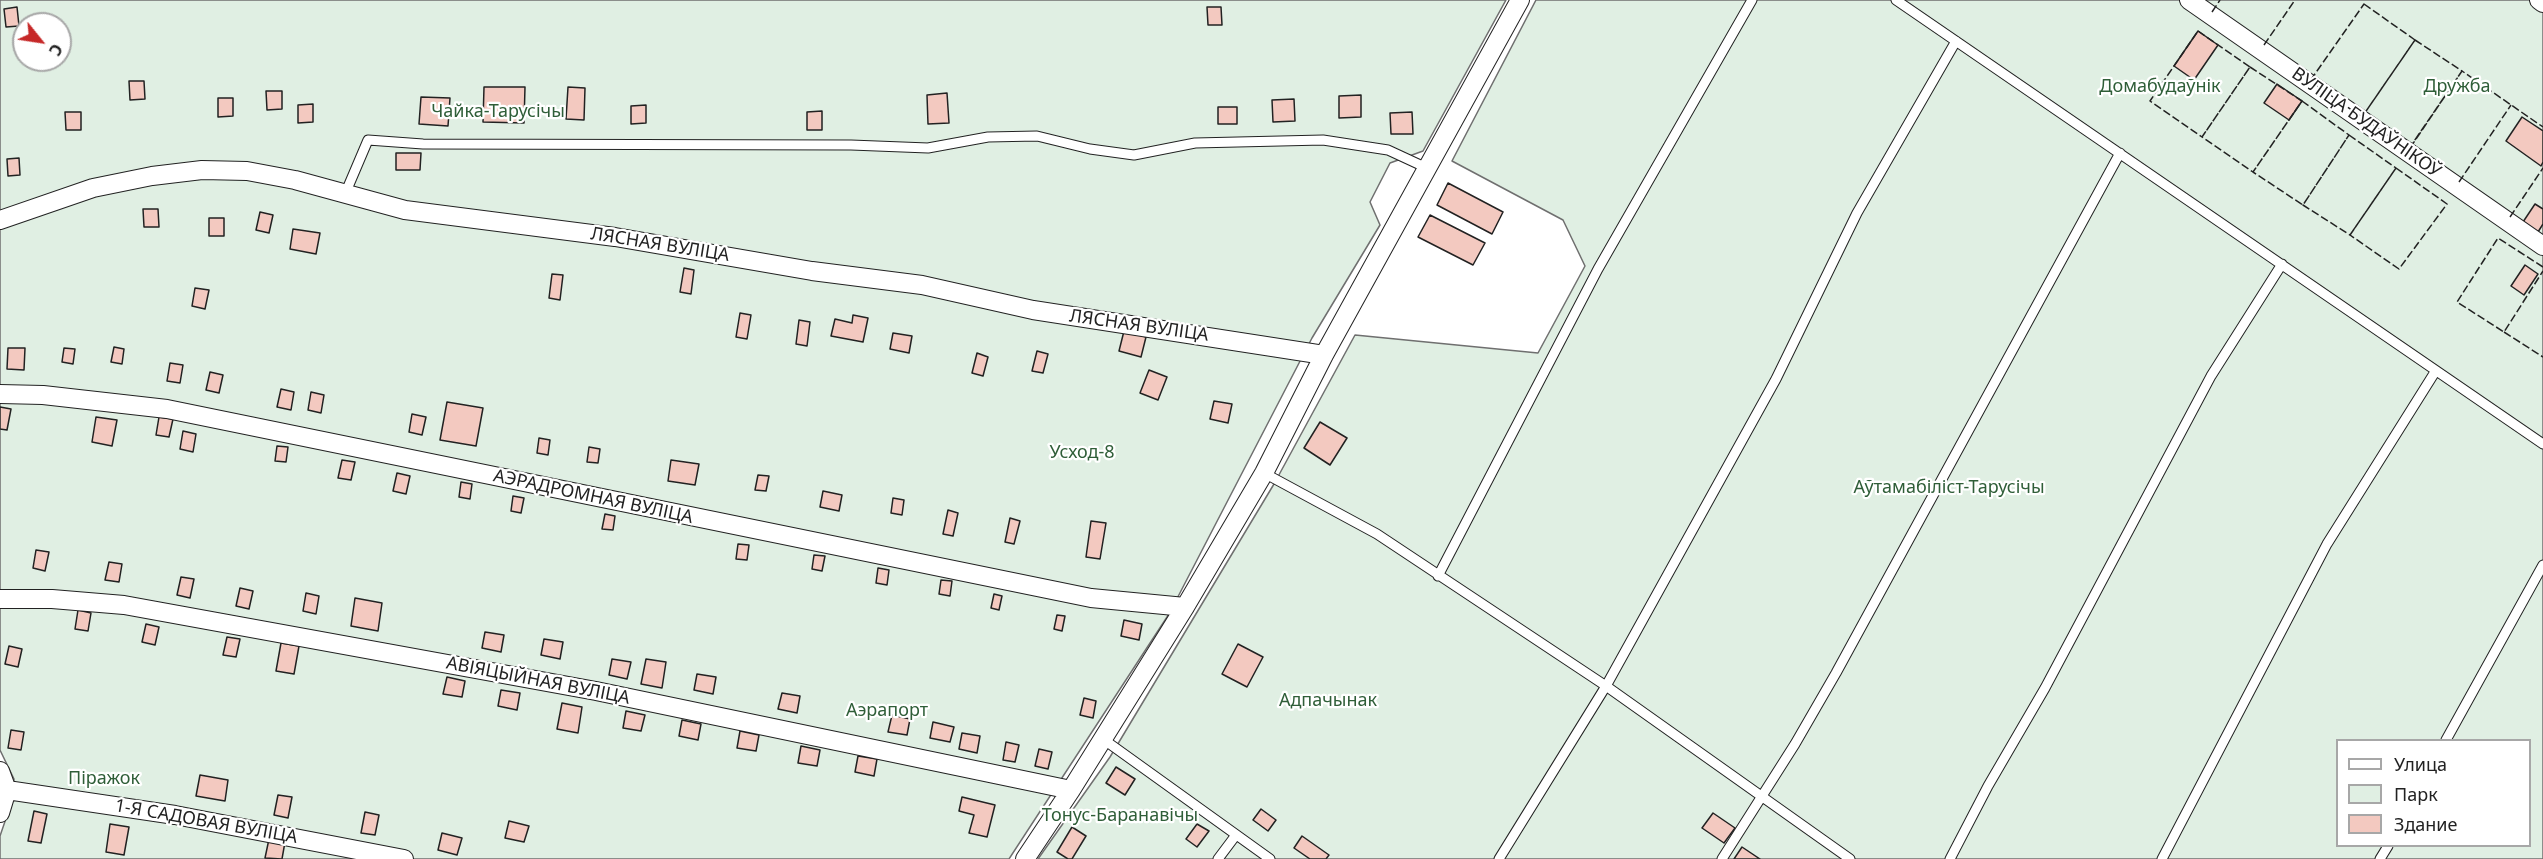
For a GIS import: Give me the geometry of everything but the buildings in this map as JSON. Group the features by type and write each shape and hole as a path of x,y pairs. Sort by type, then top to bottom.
{"street":[{"path":"1025,859 1071,790 1185,607 1264,473 1324,355 1520,0"},
{"name":"ВУЛІЦА БУДАЎНІКОЎ","path":"2189,0 2543,246"},
{"path":"2539,0 2543,3"},
{"name":"ЛЯСНАЯ ВУЛІЦА","path":"0,220 93,188 152,176 202,170 247,171 295,180 405,210 615,237 812,271 922,285 1033,310 1324,355"},
{"name":"АЭРАДРОМНАЯ ВУЛІЦА","path":"0,394 43,395 167,409 1091,598 1185,607"},
{"name":"АВІЯЦЫЙНАЯ ВУЛІЦА","path":"0,599 51,599 147,609 596,691 1071,790"},
{"path":"0,771 7,790 0,813"},
{"name":"1-Я САДОВАЯ ВУЛІЦА","path":"7,790 175,815 404,859"}],"lane":[{"path":"1438,576 1598,269 1752,0"},
{"path":"1896,0 2543,444"},
{"path":"1499,859 1605,686 1776,379 1857,213 1956,41"},
{"path":"345,194 368,140 423,144 851,145 928,148 988,137 1037,136 1090,149 1134,155 1195,143 1323,140 1388,150 1429,168"},
{"path":"1722,859 1795,744 1836,674 1982,402 2120,153"},
{"path":"1950,859 1988,786 2045,688 2211,376 2282,264"},
{"path":"2162,859 2326,544 2435,372"},
{"path":"1264,473 1377,534 1605,686 1847,858"},
{"path":"2447,739 2543,565"},
{"path":"1103,739 1270,859"},
{"path":"1218,859 1236,835"}],"green space":[{"path":"0,0 1506,0 1423,151 1390,163 1370,202 1380,225 1312,338 1169,614 1009,859 0,859 0,836 13,798 14,779 0,750"},
{"name":"Аўтамабіліст-Тарусічы","path":"1536,0 2543,0 2543,859 1038,859 1110,757 1274,484 1355,335 1538,353 1585,266 1563,220 1452,161"}],"fence":[{"path":"2212,12 2220,0"},
{"path":"2264,45 2295,0"},
{"path":"2364,4 2415,40 2362,117 2310,81 2364,4"},
{"path":"2198,31 2250,67 2202,137 2150,101 2198,31"},
{"path":"2415,40 2462,71 2408,150 2362,117 2415,40"},
{"path":"2250,67 2302,101 2253,172 2202,137 2250,67"},
{"path":"2410,148 2462,71 2543,127"},
{"path":"2302,101 2349,135 2303,205 2253,172 2302,101"},
{"path":"2459,182 2511,105"},
{"path":"2349,135 2396,168 2350,235 2303,205 2349,135"},
{"path":"2396,168 2447,204 2399,269 2350,235 2396,168"},
{"path":"2510,217 2543,168"},
{"path":"2543,267 2498,238 2457,302 2504,332 2543,271"},
{"path":"2504,332 2543,357"}],"park label":[{"name":"Домабудаўнік","path":"2160,87"},
{"name":"Дружба","path":"2457,87"},
{"name":"Чайка-Тарусічы","path":"498,112"},
{"name":"Усход-8","path":"1082,453"},
{"name":"Адпачынак","path":"1328,701"},
{"name":"Аэрапорт","path":"887,711"},
{"name":"Піражок","path":"104,779"},
{"name":"Тонус-Баранавічы","path":"1120,816"}]}
